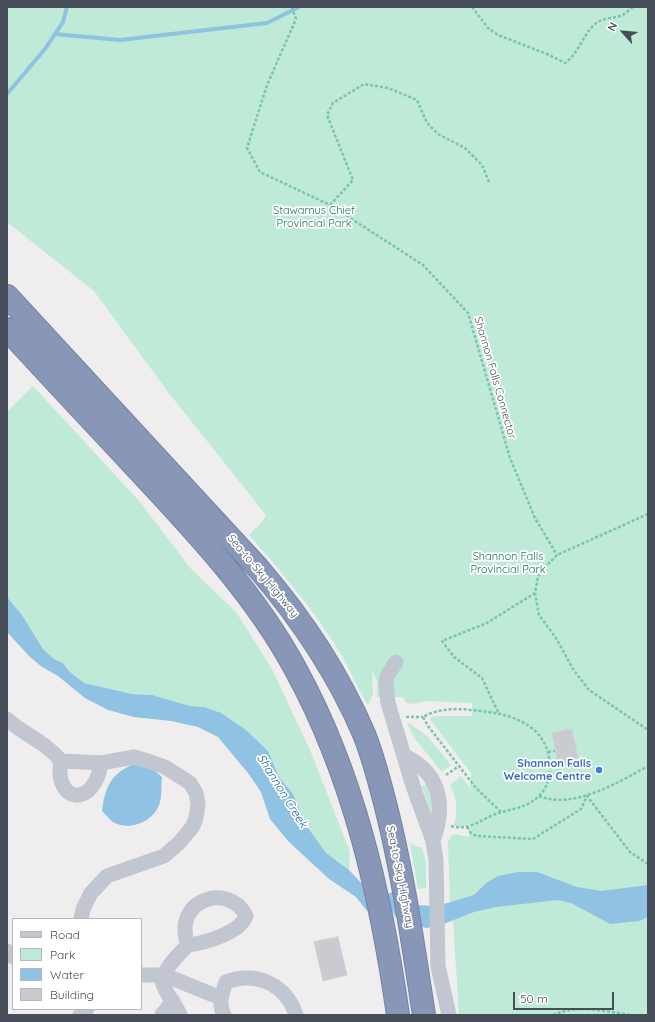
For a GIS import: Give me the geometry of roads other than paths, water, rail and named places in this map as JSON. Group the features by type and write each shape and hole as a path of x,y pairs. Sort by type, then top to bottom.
{"highway":[{"name":"Sea-to-Sky Highway","path":"7,296 258,568 287,602 316,643 346,697 364,735 378,776 393,836 424,1015"},
{"path":"7,329 183,518 226,568 263,618 295,668 335,754 357,816 382,921 398,1015"}],"street":[{"path":"396,662 387,676 386,684 388,703 404,756 433,841 436,860 438,966 449,1015"},
{"path":"7,719 21,730 53,750 61,761 59,770 62,782 67,791 73,795 87,793 99,773 101,763"},
{"path":"404,756 414,760 433,780 439,801 439,822 433,841"},
{"path":"61,761 101,763 134,758 165,767 190,783 196,793 198,804 193,826 179,843 164,856 107,876 91,893 83,909 81,918"},
{"path":"180,1015 174,1001 163,984 164,975 188,945"},
{"path":"142,975 164,975 221,998"},
{"path":"224,1015 221,1009 221,998 226,982 238,978 256,978 276,986 292,1003 296,1015"},
{"path":"162,1015 174,1001"}],"water":[{"name":"Shannon Creek","path":"7,597 22,615 43,649 54,659 63,663 69,671 84,683 132,694 152,695 190,706 204,707 221,713 246,730 268,751 279,777 293,794 306,825 326,853 349,870 366,888 385,896 392,892 415,905 437,906 474,895 486,883 498,876 518,872 537,872 577,887 601,891 648,885 648,917 639,921 610,924 571,903 558,900 496,907 474,912 441,925 426,928 397,919 389,907 385,906 367,911 356,897 329,879 288,841 270,819 261,792 248,773 218,737 198,727 171,721 134,717 108,710 85,698 58,676 42,667 29,656 7,632"},
{"path":"132,765 148,768 155,771 162,777 161,796 160,802 153,815 141,823 127,826 113,822 102,811 107,789 110,783 118,773"}],"waterway":[{"path":"7,94 45,49 63,22 67,7"},
{"path":"55,34 120,40 267,23 299,7"}],"place":[{"name":"Shannon Falls Welcome Centre","path":"599,770"}],"park label":[{"name":"Stawamus Chief Provincial Park","path":"314,217"},
{"name":"Shannon Falls Provincial Park","path":"508,563"}]}
